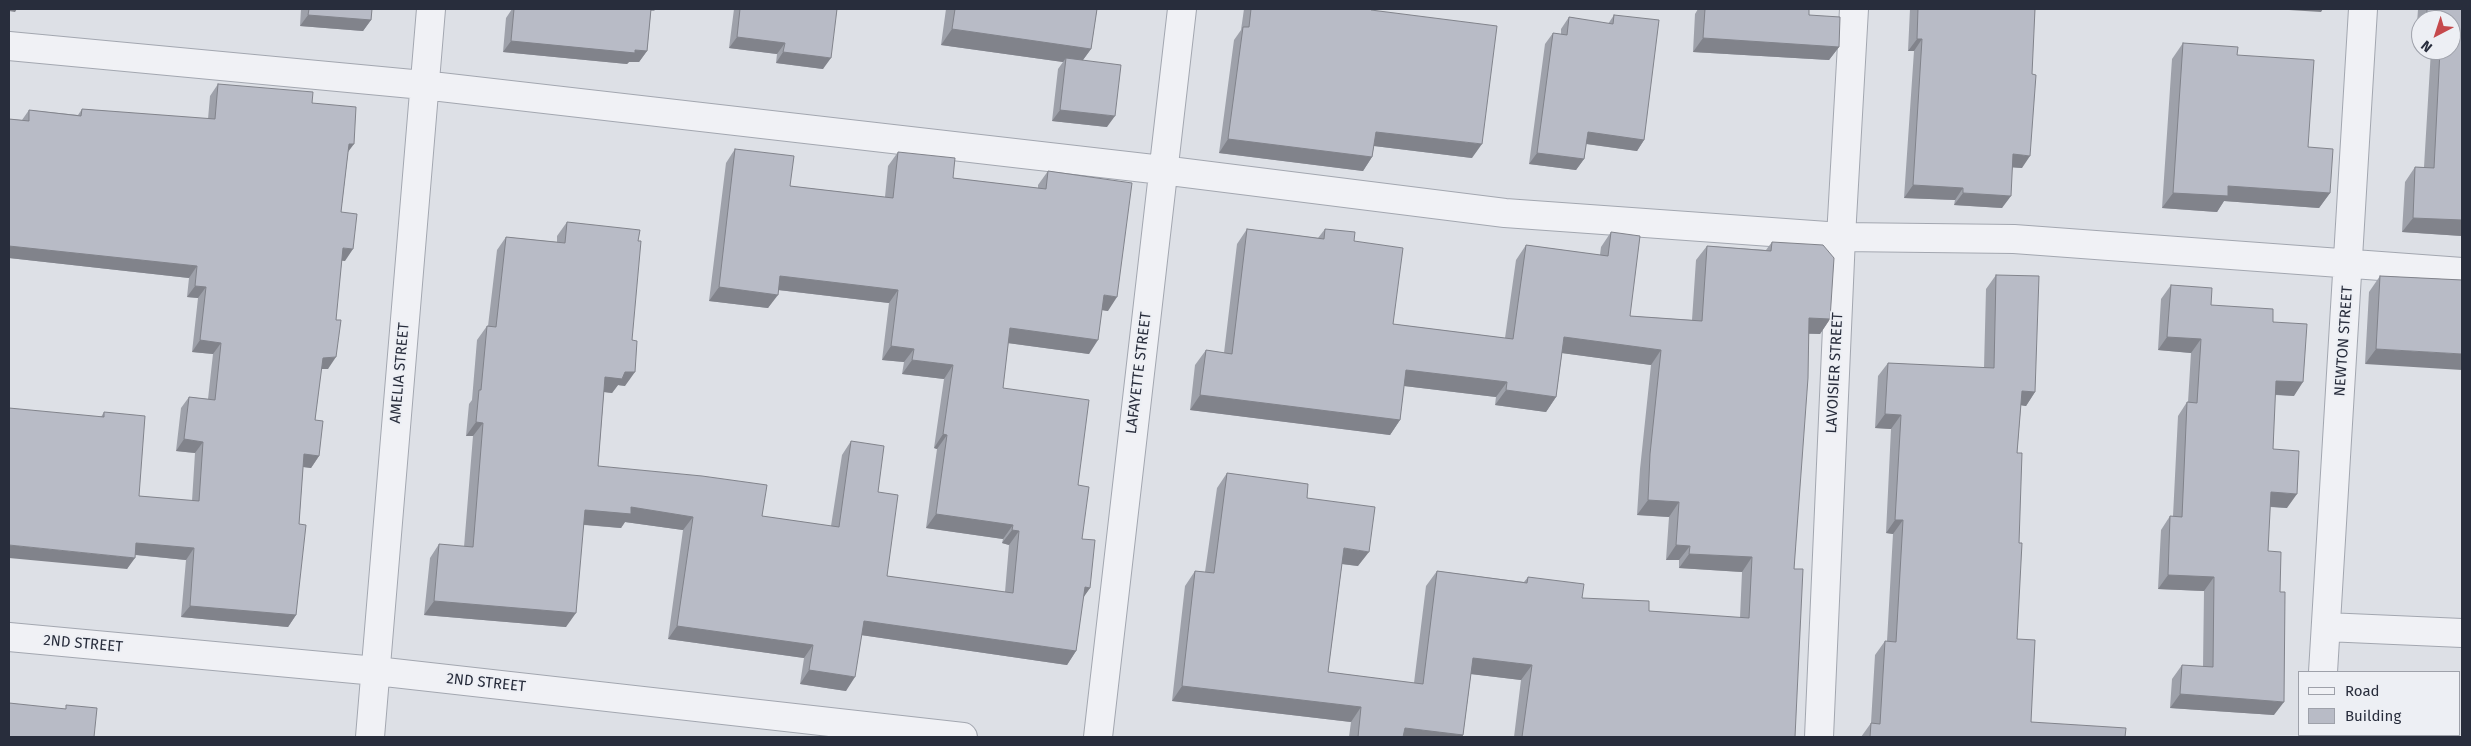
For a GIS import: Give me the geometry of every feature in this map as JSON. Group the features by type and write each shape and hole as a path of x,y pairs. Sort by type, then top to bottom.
{"street":[{"name":"AMELIA STREET","path":"370,737 423,85 431,9"},
{"name":"LAFAYETTE STREET","path":"1098,737 1182,9"},
{"name":"LAVOISIER STREET","path":"1819,737 1841,237 1854,9"},
{"name":"NEWTON STREET","path":"2323,671 2363,9"},
{"path":"9,46 423,85 1162,170 1504,213 1841,237 2014,239 2462,272"},
{"path":"2326,627 2462,633"},
{"name":"2ND STREET","path":"9,637 376,670 963,737"}],"building":[{"path":"309,9 372,9 371,20 308,15"},
{"path":"514,9 651,9 647,51 635,50 635,53 511,41"},
{"path":"740,9 837,9 831,58 783,52 785,43 737,37"},
{"path":"955,9 1097,9 1091,49 952,29"},
{"path":"1251,9 1371,9 1497,26 1482,144 1376,132 1372,157 1228,139 1243,27 1249,27"},
{"path":"1705,9 1809,9 1809,15 1840,17 1839,47 1703,38"},
{"path":"1918,9 2035,9 2032,74 2036,75 2030,156 2013,154 2011,196 1963,193 1963,188 1913,185 1922,39 1917,39"},
{"path":"2462,9 2462,220 2413,218 2415,167 2434,168 2439,60 2461,60 2461,10 2427,10"},
{"path":"1614,15 1659,20 1644,140 1588,132 1584,159 1537,153 1553,33 1567,35 1569,17 1613,24"},
{"path":"2183,43 2238,47 2237,55 2314,60 2308,147 2333,149 2330,193 2228,186 2228,196 2173,193"},
{"path":"1066,58 1121,65 1115,116 1060,110"},
{"path":"218,84 313,92 312,103 356,107 354,144 349,144 341,212 357,214 353,249 343,248 336,320 341,320 336,357 323,358 315,420 323,421 319,456 304,454 299,524 306,525 296,615 190,606 194,548 136,543 135,558 9,545 9,408 104,417 104,412 145,416 139,496 199,501 203,442 184,439 189,397 215,400 221,343 200,340 206,287 195,286 197,266 9,246 9,119 29,121 29,110 81,116 82,109 215,119"},
{"path":"735,149 794,156 790,186 893,198 898,152 955,158 953,178 1046,189 1048,171 1132,183 1117,297 1104,295 1098,340 1010,328 1003,388 1089,400 1078,485 1089,487 1082,539 1095,540 1090,588 1085,587 1076,651 864,621 855,677 809,670 813,645 677,626 693,517 631,507 631,514 585,510 576,613 434,601 439,544 473,547 483,423 476,422 479,390 481,390 487,326 496,327 506,237 565,243 567,222 640,230 638,241 641,241 632,340 637,341 635,372 625,372 622,379 605,377 598,466 702,476 767,485 762,516 839,527 851,441 884,446 878,492 898,495 887,576 1013,593 1019,531 1012,530 1013,525 936,514 947,435 943,434 953,365 912,360 914,349 891,346 898,290 780,276 778,295 719,287"},
{"path":"1247,229 1324,239 1325,229 1355,232 1354,241 1403,248 1393,324 1513,339 1526,245 1608,256 1611,232 1640,236 1630,316 1702,321 1707,246 1771,251 1772,242 1823,245 1834,258 1830,319 1809,318 1808,378 1794,569 1803,569 1795,737 1522,737 1532,665 1473,658 1463,735 1405,728 1403,737 1358,737 1361,707 1182,686 1195,571 1214,573 1227,473 1308,484 1307,498 1375,507 1369,552 1344,548 1328,672 1423,684 1437,571 1527,583 1528,577 1584,584 1582,598 1649,601 1649,611 1749,618 1752,557 1689,554 1690,546 1676,545 1679,502 1648,500 1650,454 1661,350 1564,337 1556,397 1506,390 1507,382 1406,370 1400,420 1200,395 1206,350 1232,354"},
{"path":"1996,275 2039,276 2035,392 2022,391 2017,453 2022,453 2019,543 2022,543 2017,639 2035,640 2031,722 2126,728 2125,737 1870,737 1871,723 1880,724 1885,641 1896,642 1903,520 1895,520 1901,415 1885,414 1888,363 1994,368"},
{"path":"2380,276 2462,280 2462,354 2376,349"},
{"path":"2171,285 2212,288 2211,305 2273,309 2273,322 2307,324 2303,382 2276,381 2273,449 2299,451 2297,494 2271,492 2268,551 2281,552 2280,592 2285,592 2284,702 2180,694 2182,665 2213,667 2214,577 2168,575 2170,516 2182,517 2187,402 2197,403 2201,339 2167,337"},
{"path":"9,703 66,709 66,705 97,708 94,737 9,737"}]}
